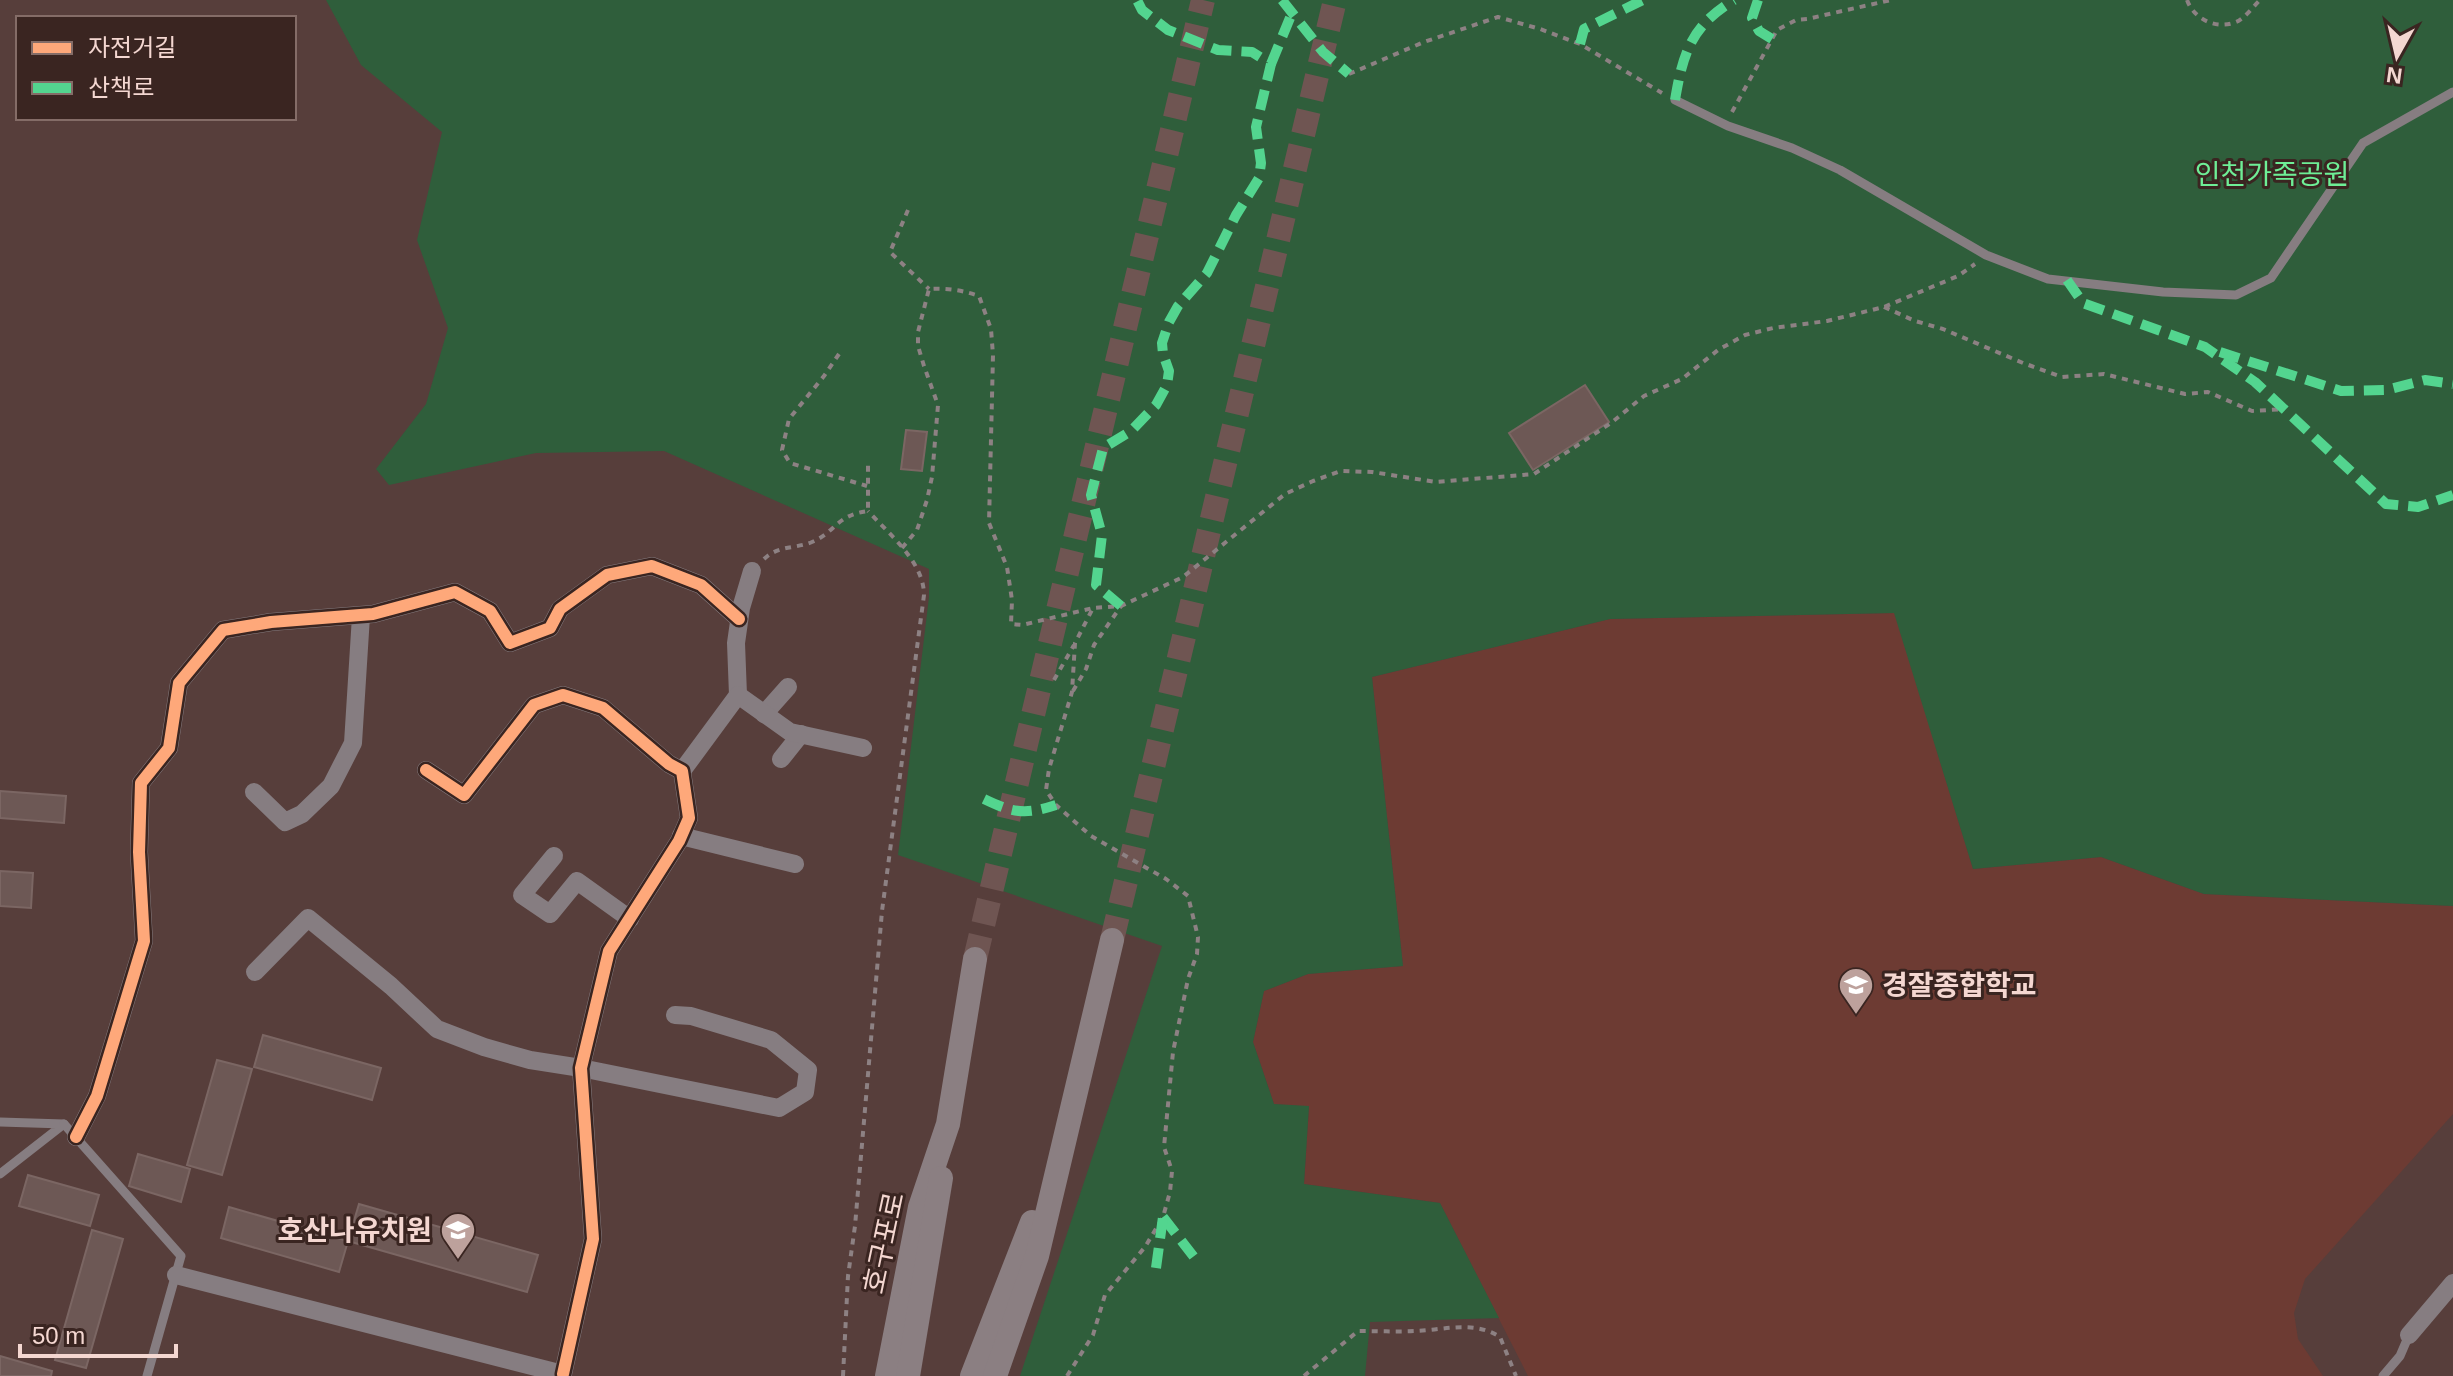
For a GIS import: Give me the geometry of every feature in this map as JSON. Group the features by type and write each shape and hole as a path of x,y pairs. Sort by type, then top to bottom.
{"main road":[{"path":"995,1376 1037,1256 1112,940"},
{"name":"호구포로","path":"908,1376 975,959"},
{"name":"호구포로","path":"887,1376 920,1207 948,1124"},
{"path":"972,1376 1062,1148"}],"street":[{"path":"70,1131 97,1096 144,941 139,852 141,783 169,748 179,683 223,630 271,622 361,616 414,605 455,592 490,611 510,643 550,628 560,609 607,575 652,566 701,585 739,619"},
{"path":"176,1275 563,1375 593,1239 581,1068 609,951 681,836 689,818 682,771 738,695 736,643 752,571"},
{"path":"254,792 285,822 302,814 331,786 353,743 361,616"},
{"path":"764,714 788,687"},
{"path":"426,770 464,795 534,705 563,695 603,708 669,764 682,771"},
{"path":"738,695 790,732 863,748"},
{"path":"781,759 801,734"},
{"path":"681,836 795,864"},
{"path":"554,856 522,895 550,914 577,881 630,919"},
{"path":"255,972 308,918 391,986 437,1029 484,1047 530,1060 779,1108 805,1092 808,1070 771,1040 691,1016 675,1015"},
{"path":"2409,1335 2453,1283"}],"lane":[{"path":"1675,100 1728,126 1792,148 1840,170 1986,255 2048,279 2163,292 2236,295 2271,278 2363,143 2453,92"},
{"path":"0,1122 70,1131 181,1256 147,1376"},
{"path":"0,1174 70,1131"},
{"path":"2383,1376 2400,1356 2409,1335"}],"path":[{"path":"1728,126 1734,105 1777,30 1796,20 1891,0"},
{"path":"2187,0 2192,12 2215,25 2237,22 2260,0"},
{"path":"1349,74 1424,42 1498,17 1580,44 1675,100"},
{"path":"908,210 890,252 929,289 946,288 979,296 991,329 993,372 989,523 1007,567 1012,600 1011,624 1022,625 1093,608 1121,606 1183,577 1285,494 1341,471 1372,472 1436,482 1534,474 1611,423 1644,396 1682,379 1718,350 1745,335 1827,321 1884,307 1958,276 1986,255"},
{"path":"902,549 917,530 932,477 938,405 918,346 918,332 929,289"},
{"path":"1884,307 2062,377 2104,374 2185,394 2208,392 2252,411 2284,409"},
{"path":"839,354 789,419 782,450 790,463 867,486"},
{"path":"843,1376 848,1276 859,1185 882,911 924,595 921,576 868,511 868,463"},
{"path":"752,571 781,548 810,543 836,522 868,511"},
{"path":"1072,692 1086,669 1094,645 1121,606"},
{"path":"1054,680 1093,608"},
{"path":"1067,1376 1093,1335 1105,1295 1145,1247 1163,1217 1172,1171 1164,1147 1173,1052 1188,979 1197,954 1198,937 1188,896 1166,879 1091,836 1056,805 1046,790 1049,769 1072,692 1075,643"},
{"path":"1304,1376 1358,1331 1413,1332 1465,1327 1484,1328 1500,1337 1516,1376"}],"shaded area":[{"name":"경잘종합학교","path":"1895,613 1973,869 2101,857 2204,894 2453,906 2453,1114 2305,1279 2294,1313 2298,1339 2323,1376 1528,1376 1440,1203 1304,1184 1309,1107 1274,1104 1253,1042 1264,991 1308,974 1403,966 1372,677 1610,619"}],"green space":[{"name":"인천가족공원","path":"326,0 2453,0 2453,906 2204,894 2101,857 1973,869 1894,613 1610,619 1372,677 1403,966 1308,974 1264,991 1253,1042 1274,1104 1309,1106 1304,1184 1440,1203 1499,1318 1370,1322 1365,1376 1020,1376 1162,946 898,855 929,597 929,569 664,451 536,453 389,485 376,469 426,404 448,328 417,240 442,132 361,65"}],"building":[{"path":"1585,385 1609,422 1533,470 1509,433"},
{"path":"906,430 927,432 922,471 901,469"},
{"path":"0,791 66,796 64,823 0,818"},
{"path":"0,871 33,873 31,908 0,906"},
{"path":"263,1035 381,1068 372,1100 254,1067"},
{"path":"217,1060 252,1069 222,1175 187,1165"},
{"path":"138,1154 190,1169 181,1202 129,1186"},
{"path":"28,1175 99,1195 90,1226 19,1206"},
{"path":"359,1204 538,1255 527,1292 348,1241"},
{"path":"229,1207 348,1241 339,1272 221,1238"},
{"path":"92,1230 123,1239 86,1368 55,1360"},
{"path":"0,1356 52,1371 51,1376 0,1376"}],"tunnel":[{"path":"975,959 1203,0"},
{"path":"1112,940 1335,0"}],"marked path":[{"path":"1121,606 1096,585 1102,535 1091,495 1103,448 1131,431 1156,405 1167,385 1169,371 1162,343 1169,322 1178,306 1207,273 1236,215 1259,178 1261,163 1256,127 1271,64 1252,52 1218,50 1168,30 1142,10 1137,0"},
{"path":"1282,0 1323,52 1349,74"},
{"path":"1580,44 1584,29 1643,0"},
{"path":"1675,100 1691,42 1708,20 1734,0"},
{"path":"1758,0 1752,18 1759,31 1772,39"},
{"path":"1271,64 1292,13"},
{"path":"2067,280 2083,303 2205,347 2255,382 2386,504 2418,507 2453,495"},
{"path":"2220,352 2341,391 2386,390 2425,380 2453,384"},
{"path":"984,799 1019,811 1056,805"},
{"path":"1163,1217 1197,1261"},
{"path":"1156,1268 1163,1217"}],"cycle path":[{"path":"76,1137 97,1096 144,941 139,852 141,783 169,748 179,683 223,630 271,622 373,614 455,592 490,611 510,643 550,628 560,609 607,575 652,566 701,585 739,619"},
{"path":"426,770 464,795 534,705 563,695 603,708 669,764 682,771 689,818 679,841 609,951 581,1068 593,1239 563,1374"}],"place":[{"name":"경잘종합학교","path":"1856,1016"},
{"name":"호산나유치원","path":"458,1261"}]}
